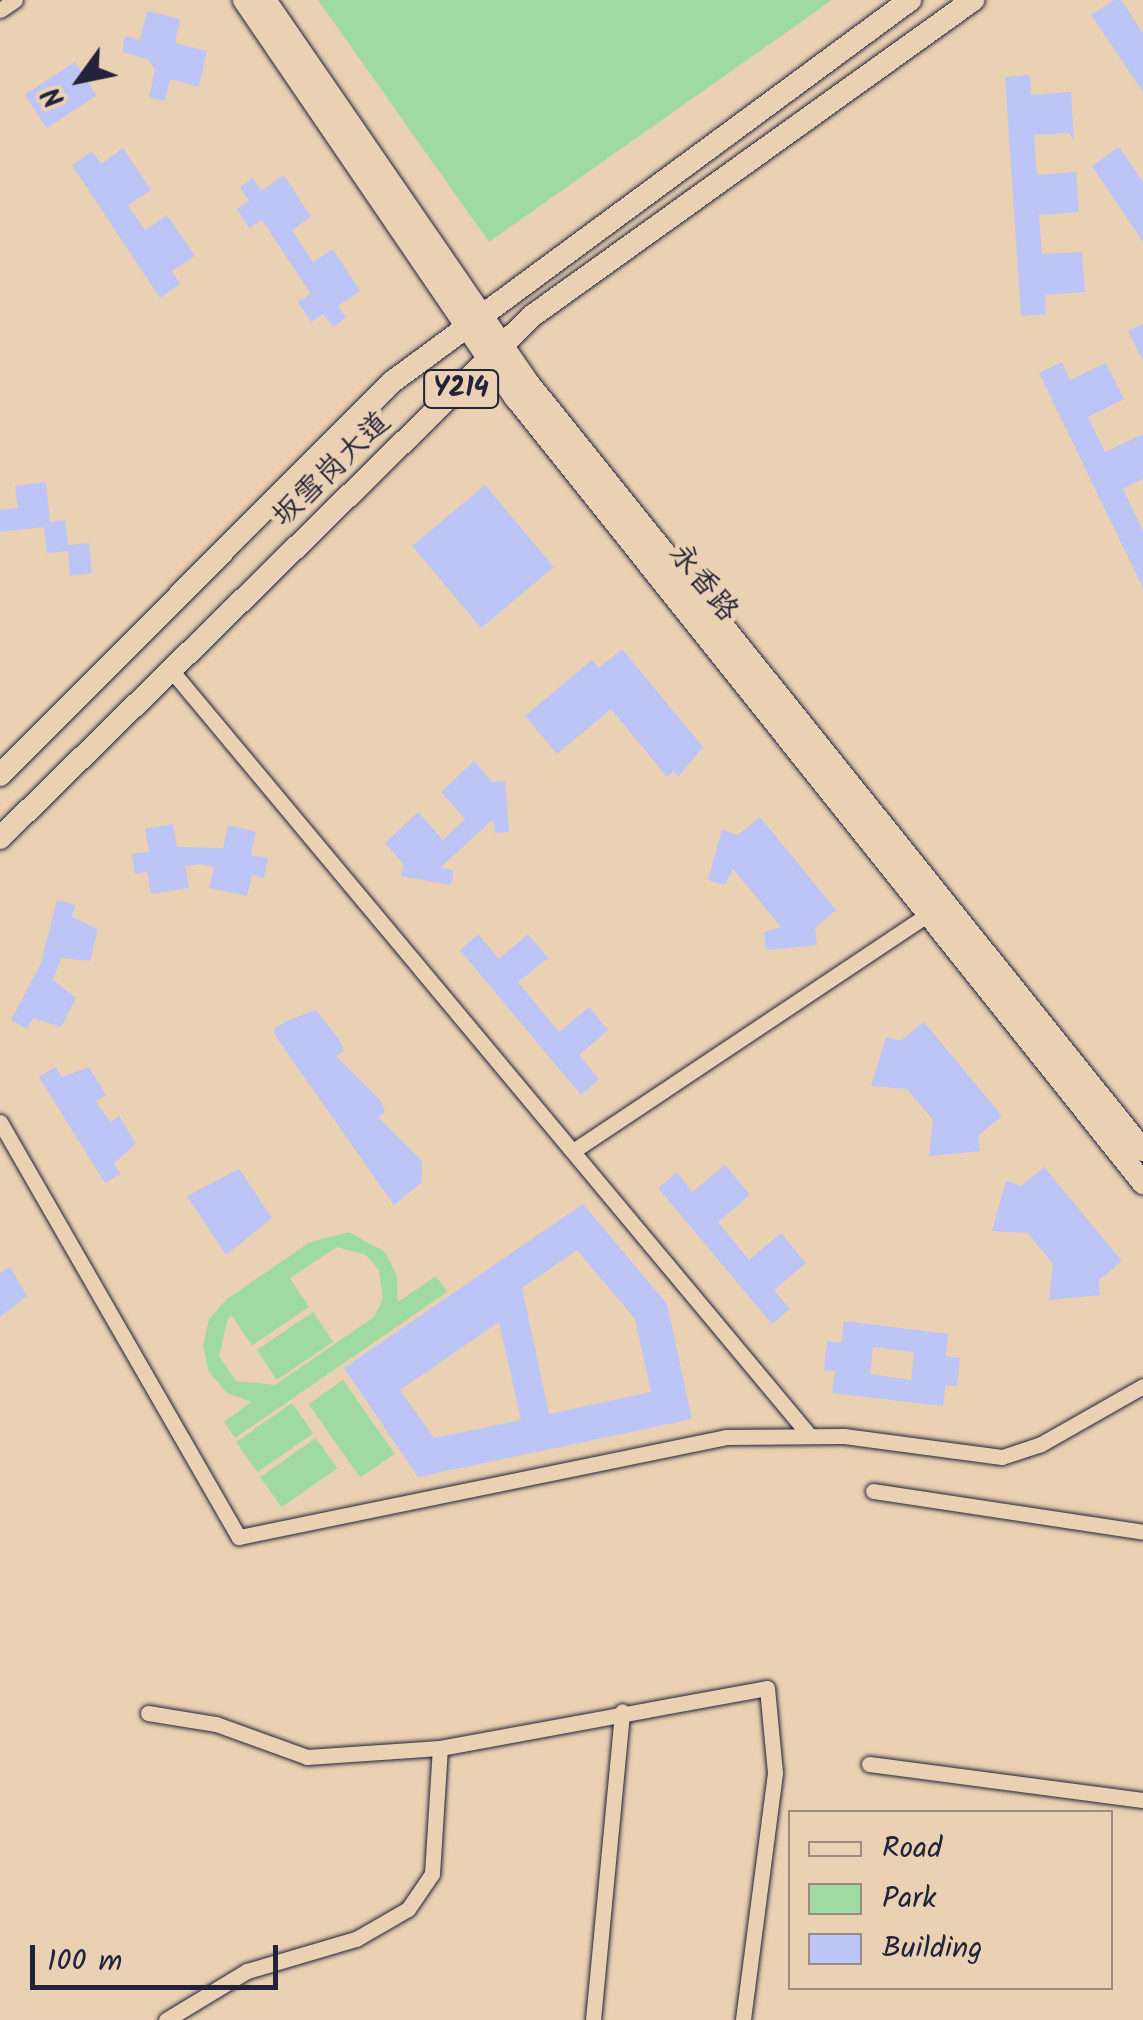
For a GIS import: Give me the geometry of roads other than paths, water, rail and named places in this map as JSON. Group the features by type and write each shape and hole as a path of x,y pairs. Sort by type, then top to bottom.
{"main road":[{"name":"永香路","path":"244,0 473,318"},
{"name":"永香路","path":"265,0 498,355 929,914 1143,1182"},
{"name":"坂雪岗大道","path":"0,775 392,382 473,318 910,0"},
{"name":"坂雪岗大道","path":"0,838 498,355 532,316 972,0"},
{"name":"永香路","path":"498,355 1143,1150"}],"street":[{"path":"0,10 15,0"},
{"path":"171,670 809,1434"},
{"path":"573,1152 929,914"},
{"path":"0,1122 239,1537 686,1442 809,1434 1002,1456 1040,1444 1143,1386"},
{"path":"873,1492 1143,1532"},
{"path":"148,1713 216,1724 307,1757 440,1748 622,1711 767,1688 776,1774 743,2020"},
{"path":"593,2020 622,1711"},
{"path":"166,2020 247,1972 356,1939 408,1909 432,1874 440,1748"},
{"path":"869,1764 1143,1800"}]}
